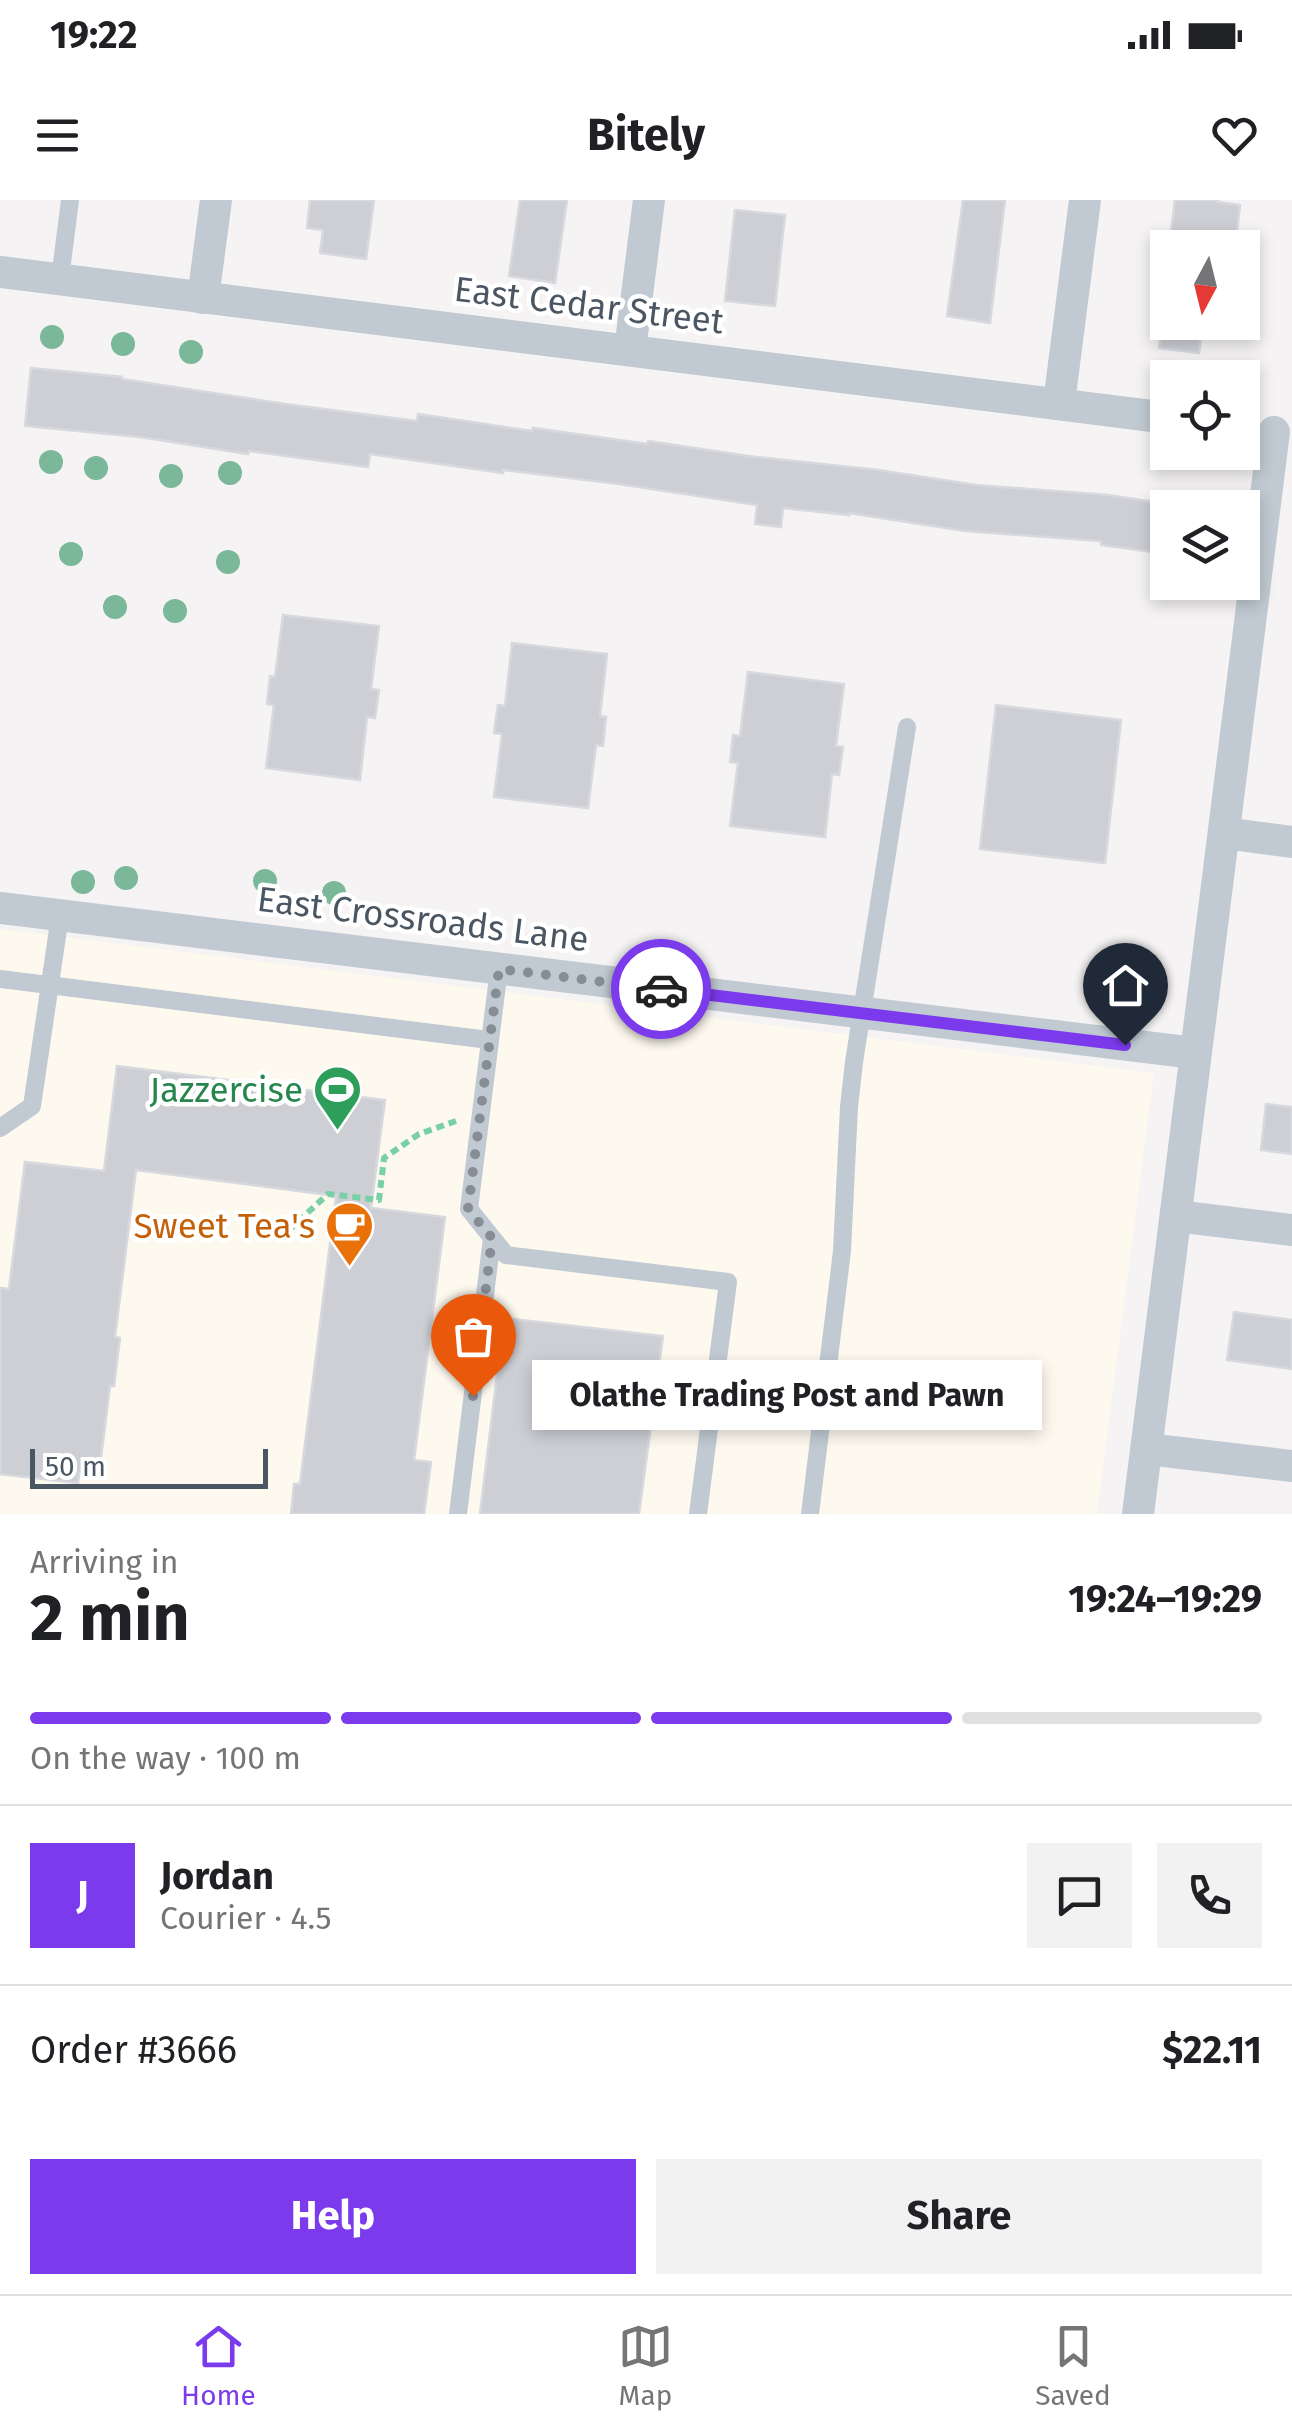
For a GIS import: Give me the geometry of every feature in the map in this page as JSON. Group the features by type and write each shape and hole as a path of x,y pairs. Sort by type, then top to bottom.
{"street":[{"path":"203,298 216,200"},
{"path":"630,350 649,200"},
{"path":"1059,403 1085,200"},
{"name":"East Cedar Street","path":"0,272 1150,416"},
{"path":"1138,1514 1224,833 1269,431"},
{"path":"1224,833 1292,842"},
{"name":"East Crossroads Lane","path":"0,908 1194,1053"},
{"path":"1176,1216 1292,1230"},
{"path":"1147,1448 1292,1466"}],"lane":[{"path":"60,279 70,200"},
{"path":"810,1514 842,1251 849,1107 907,727"},
{"path":"0,1128 32,1106 60,916"},
{"path":"499,969 468,1209 506,1255 728,1282 698,1514"},
{"path":"0,979 489,1040"},
{"path":"458,1514 492,1238"}],"path":[{"path":"279,1239 328,1194 379,1200 384,1158 419,1134 480,1112"}],"shaded area":[{"path":"0,929 1154,1073 1097,1514 0,1514"}],"building":[{"path":"310,200 374,200 366,259 320,253 323,230 307,228"},
{"path":"520,200 567,200 555,283 509,276"},
{"path":"963,200 1005,200 990,323 947,316"},
{"path":"1175,200 1219,200 1240,205 1237,230 1171,230"},
{"path":"735,210 785,215 775,306 725,301"},
{"path":"1160,340 1201,340 1199,353 1159,348"},
{"path":"31,368 122,377 417,421 418,414 976,485 1150,501 1150,552 1101,545 1101,541 965,531 849,513 783,508 781,527 755,524 757,505 619,484 370,454 368,467 25,426"},
{"path":"283,615 379,626 371,689 379,690 375,718 367,717 360,780 266,768 274,705 267,704 270,676 275,677"},
{"path":"512,643 607,654 600,716 606,717 603,746 596,745 588,808 494,797 502,734 494,733 498,705 505,706"},
{"path":"748,672 844,684 836,746 843,747 839,775 832,774 825,837 730,826 738,763 730,762 733,735 740,736"},
{"path":"996,705 1121,720 1105,863 980,849"},
{"path":"117,1066 385,1100 371,1208 445,1217 414,1460 431,1462 424,1514 291,1514 294,1484 300,1484 336,1196 136,1170 115,1337 120,1338 100,1466 90,1464 89,1474 79,1473 78,1483 0,1474 0,1288 9,1289 25,1162 104,1171"},
{"path":"1266,1104 1292,1107 1292,1154 1261,1150"},
{"path":"1234,1312 1292,1320 1292,1369 1227,1360"},
{"path":"504,1318 663,1336 639,1514 480,1514"}],"way so far":[{"path":"473,1396 492,1238 468,1209 499,969 661,989"}],"place":[{"name":"Jazzercise","path":"338,1132"},
{"name":"Sweet Tea's","path":"350,1268"},
{"name":"Olathe Trading Post and Pawn","path":"473,1396"}],"route":[{"path":"661,989 1125,1045"}]}
